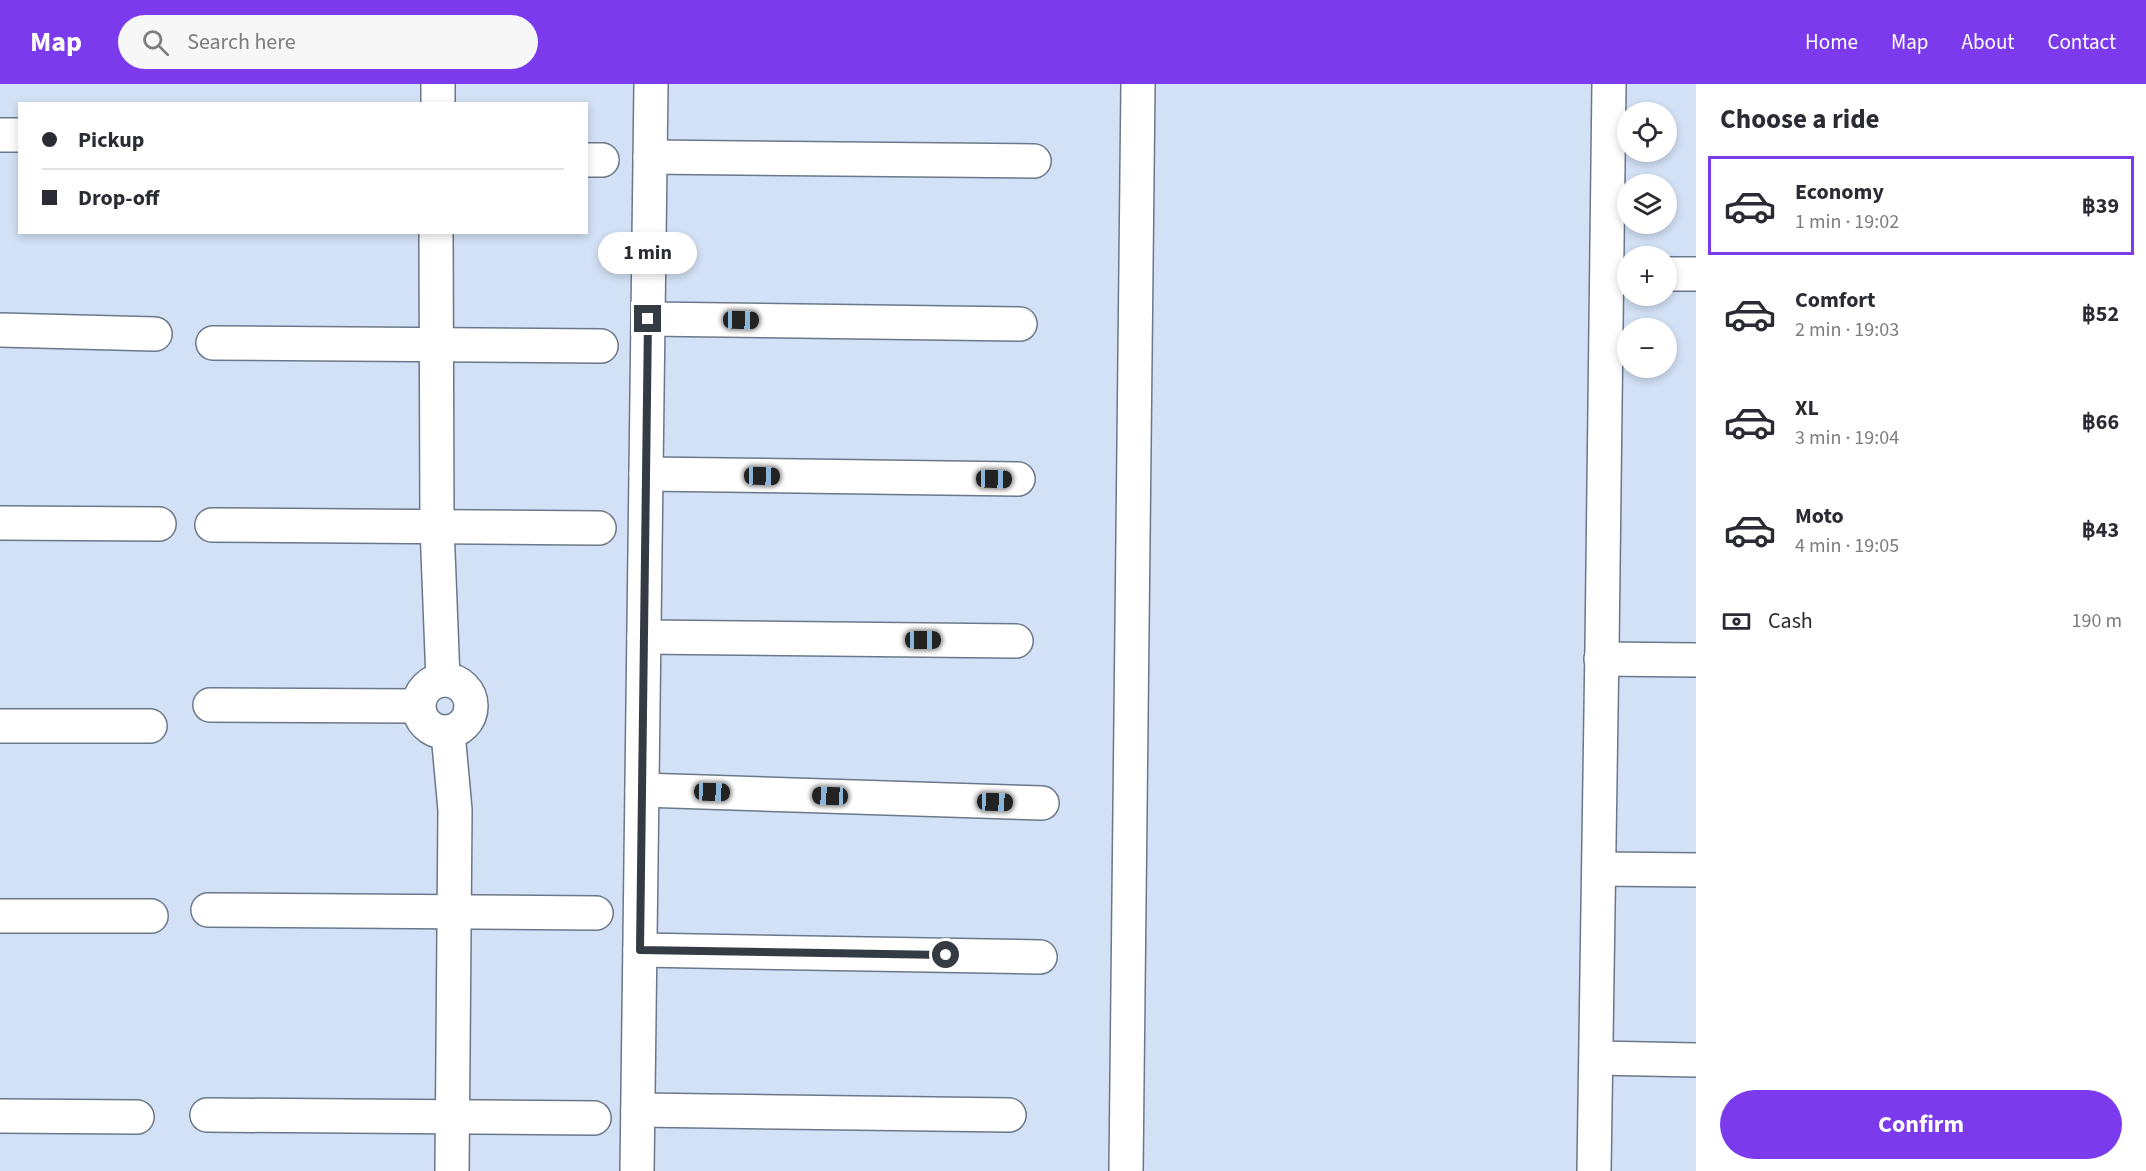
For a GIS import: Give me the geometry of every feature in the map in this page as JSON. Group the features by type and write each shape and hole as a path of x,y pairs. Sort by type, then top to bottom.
{"street":[{"path":"438,84 438,102"},
{"path":"637,1171 651,84"},
{"path":"1126,1171 1138,84"},
{"path":"1594,1171 1601,869 1601,659 1617,273 1609,84"},
{"path":"0,135 18,135"},
{"path":"650,157 1034,161"},
{"path":"436,234 437,526 443,680"},
{"path":"1677,274 1696,274"},
{"path":"648,319 1020,324"},
{"path":"0,330 155,334"},
{"path":"213,343 601,346"},
{"path":"646,474 1018,479"},
{"path":"0,523 159,524"},
{"path":"212,525 599,528"},
{"path":"644,637 1016,641"},
{"path":"1601,659 1696,660"},
{"path":"443,680 457,682 467,691 471,704 469,717 460,727 448,733 433,730 427,725 422,720 418,706 422,693 431,683 443,680"},
{"path":"210,705 418,706"},
{"path":"0,726 150,726"},
{"path":"448,733 455,810 452,1171"},
{"path":"642,790 1042,803"},
{"path":"1601,869 1696,870"},
{"path":"208,910 596,913"},
{"path":"0,916 151,916"},
{"path":"640,950 1040,957"},
{"path":"1596,1058 1696,1060"},
{"path":"638,1110 1010,1115"},
{"path":"207,1115 594,1118"},
{"path":"0,1116 137,1117"}],"route":[{"path":"648,319 640,950 946,955"}]}
